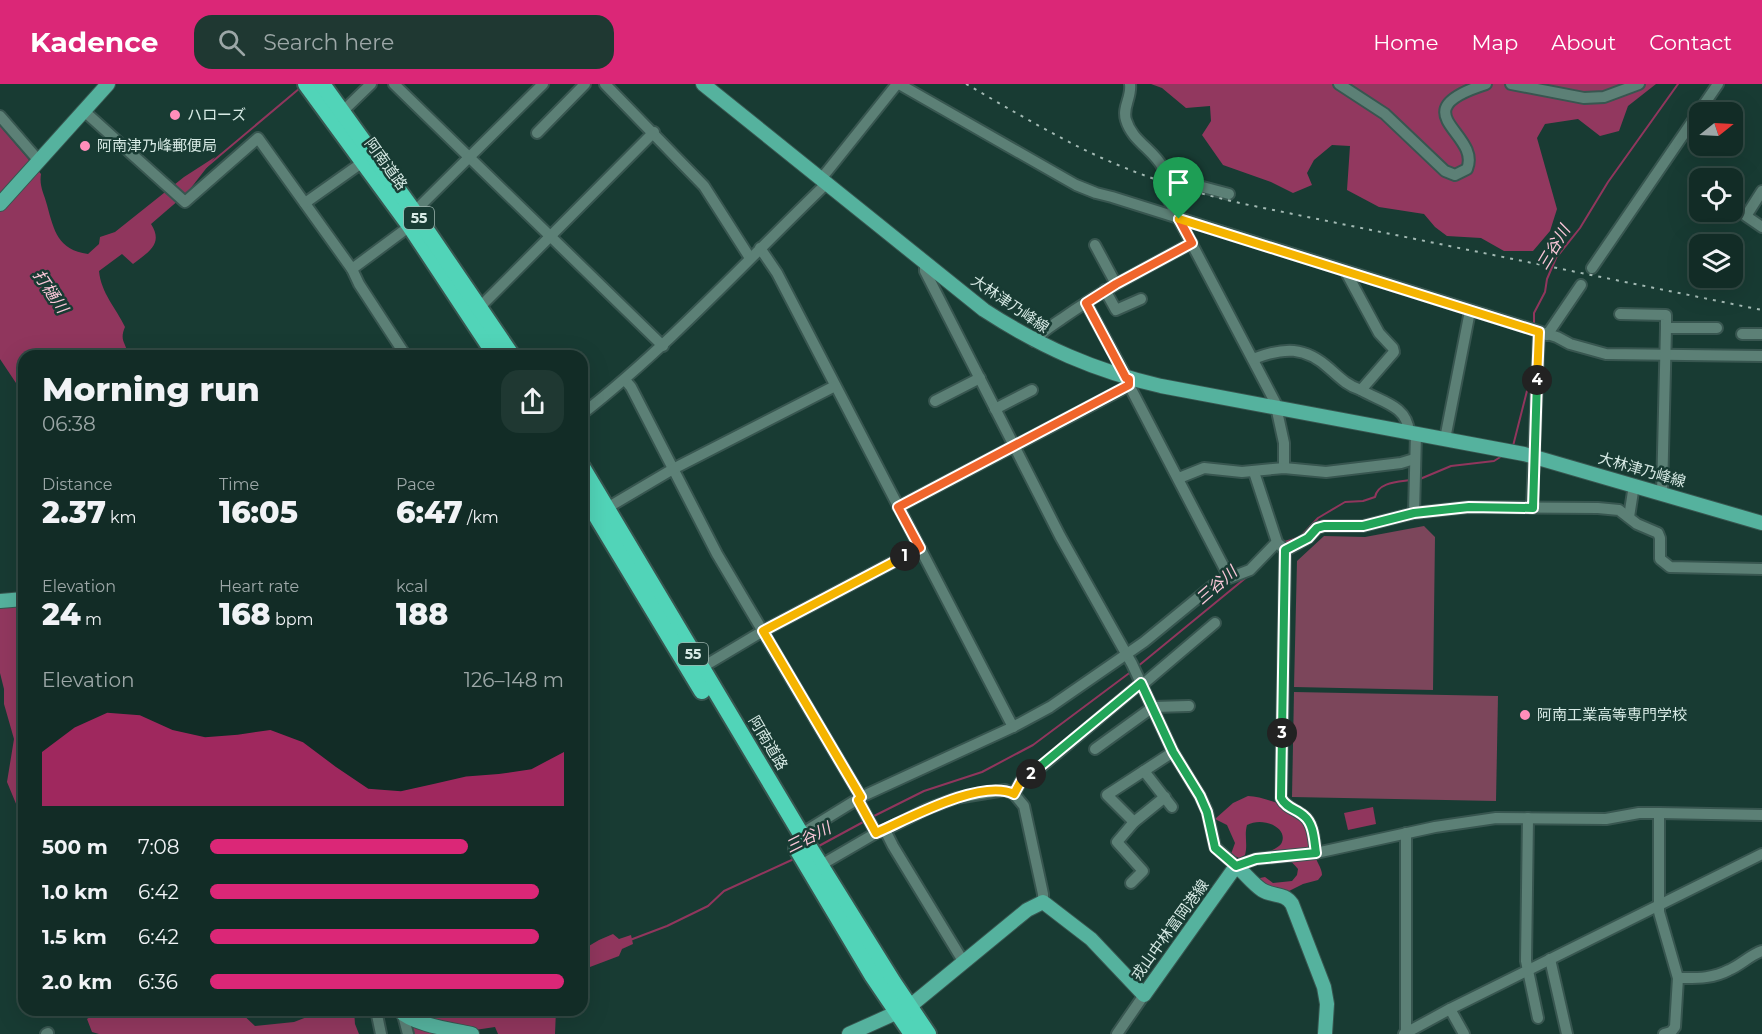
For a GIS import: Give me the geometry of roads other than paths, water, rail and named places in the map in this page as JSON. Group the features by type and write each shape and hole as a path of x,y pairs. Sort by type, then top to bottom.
{"highway":[{"name":"阿南道路","path":"317,86 342,112 412,219 492,350"},
{"name":"阿南道路","path":"317,86 363,162 412,219 480,307 508,350"},
{"name":"阿南道路","path":"588,477 816,865 872,975 928,1034"},
{"name":"阿南道路","path":"588,502 801,840"},
{"name":"阿南道路","path":"904,1011 912,1034"}],"main road":[{"path":"0,204 108,84"},
{"name":"大林津乃峰線","path":"703,84 984,310 1034,341 1077,360 1128,381 1534,457 1762,523"},
{"path":"0,601 18,599"},
{"path":"1236,866 1260,889 1283,895 1292,904 1324,987 1327,1004 1325,1034"},
{"name":"戎山中林富岡港線","path":"1042,902 1091,939 1144,995 1236,866"},
{"path":"854,1033 904,1011 1027,910 1042,902"},
{"path":"408,1016 435,1026 471,1034"}],"street":[{"path":"342,112 371,84"},
{"path":"394,84 663,346"},
{"path":"352,269 412,219 543,84"},
{"path":"537,133 585,84"},
{"path":"605,84 704,186 750,258"},
{"path":"588,409 663,346 823,182 898,84 1076,185 1606,354 1762,356"},
{"path":"1130,84 1131,92 1125,109 1125,118 1141,144 1163,169 1164,191 1277,408 1284,444 1284,468"},
{"path":"1339,84 1385,114 1445,171 1455,175 1467,169 1469,158 1464,146 1448,123 1447,107 1458,94 1486,84"},
{"path":"1511,84 1584,98 1604,97 1638,84"},
{"path":"1593,268 1718,84"},
{"path":"84,111 185,202 258,138 352,269 359,284 402,350"},
{"path":"0,116 38,162"},
{"path":"480,307 654,132"},
{"path":"305,203 363,162"},
{"path":"1165,177 1229,194"},
{"path":"1762,191 1746,216 1762,227"},
{"path":"1034,341 1106,290 1192,243"},
{"path":"1095,245 1116,284"},
{"path":"760,248 777,273 1013,727"},
{"path":"925,264 925,271 1087,587 1108,619 1132,664 1173,752 1200,796 1207,812 1215,848 1236,866 1256,859 1316,853 1406,833 1496,818 1606,819 1639,813 1762,815"},
{"path":"1346,272 1379,333 1394,352 1361,390"},
{"path":"1533,508 1538,332 1581,285"},
{"path":"1106,290 1116,310 1141,299"},
{"path":"1086,303 1179,478 1228,577"},
{"path":"1445,439 1470,311"},
{"path":"1620,314 1666,315 1662,493"},
{"path":"1666,328 1717,328"},
{"path":"1743,334 1762,334"},
{"path":"1253,359 1271,352 1287,350 1308,354 1318,358 1351,387 1400,410 1413,433 1414,513"},
{"path":"935,401 980,378"},
{"path":"625,380 631,387 717,554 878,830 893,846 963,962"},
{"path":"898,507 1015,446 1128,381"},
{"path":"607,508 673,469 835,386"},
{"path":"996,409 1032,390"},
{"path":"1179,478 1204,468 1254,472 1284,468 1326,472 1401,463 1414,459"},
{"path":"1254,472 1281,546 1281,798 1284,804 1305,816 1311,826 1316,853"},
{"path":"1629,517 1634,485"},
{"path":"801,840 861,801 1050,707 1144,642 1216,583 1250,570 1281,546 1308,538 1317,528 1324,526 1363,526 1414,513 1469,507 1619,510 1637,524 1658,533 1660,559 1670,567 1762,569"},
{"path":"701,668 763,631 920,548"},
{"path":"1014,794 1021,781 1039,769 1140,681 1215,623"},
{"path":"1095,749 1152,706 1189,706"},
{"path":"1134,822 1107,795 1173,752"},
{"path":"1131,883 1143,871 1117,842 1134,822 1168,802 1144,771"},
{"path":"816,865 878,830 927,809 956,798 1005,790 1014,794 1024,806 1042,902"},
{"path":"1659,813 1659,905 1662,926 1678,978 1675,1027 1671,1032 1664,1034"},
{"path":"1527,818 1526,961 1538,1018"},
{"path":"1406,833 1405,1034 1450,1009 1762,854"},
{"path":"1678,978 1714,976 1730,970 1762,951"},
{"path":"1550,959 1567,1034"},
{"path":"1122,1032 1144,995"},
{"path":"1450,1009 1464,1034"},
{"path":"377,1016 381,1034"},
{"path":"404,1016 408,1034"}],"water":[{"name":"打樋川","path":"0,126 41,174 42,190 59,238 70,248 88,254 99,244 100,237 115,232 184,177 215,157 187,193 151,224 156,237 149,251 133,264 122,254 99,271 106,293 125,327 123,339 126,350 18,350 18,386 0,359"},
{"path":"1373,807 1376,824 1348,830 1344,813"},
{"path":"613,934 619,939 631,935 633,944 622,949 619,956 588,968 588,946"},
{"path":"410,1016 556,1016 555,1034 498,1034 495,1027 475,1030 472,1034 414,1034"}],"waterway":[{"name":"三谷川","path":"1534,325 1534,313 1545,292 1547,279 1556,258 1580,228 1608,182 1678,84"},
{"path":"206,167 300,88"},
{"name":"三谷川","path":"1513,446 1531,375 1533,355"},
{"name":"三谷川","path":"1420,479 1451,466 1494,461 1502,456"},
{"name":"三谷川","path":"1282,543 1300,537 1318,518 1345,502 1363,501 1375,497 1380,488 1384,486 1411,480"},
{"name":"三谷川","path":"1137,667 1248,576"},
{"name":"三谷川","path":"872,817 924,791 982,772 1033,745 1132,671"},
{"name":"三谷川","path":"817,847 865,821"},
{"name":"三谷川","path":"630,940 667,926 708,906 724,891 796,858"}],"railway":[{"path":"966,84 1087,151 1146,176 1207,195 1762,310"}],"place":[{"name":"ハローズ","path":"175,115"},
{"name":"阿南津乃峰郵便局","path":"85,146"},
{"name":"阿南工業高等専門学校","path":"1525,715"}]}
